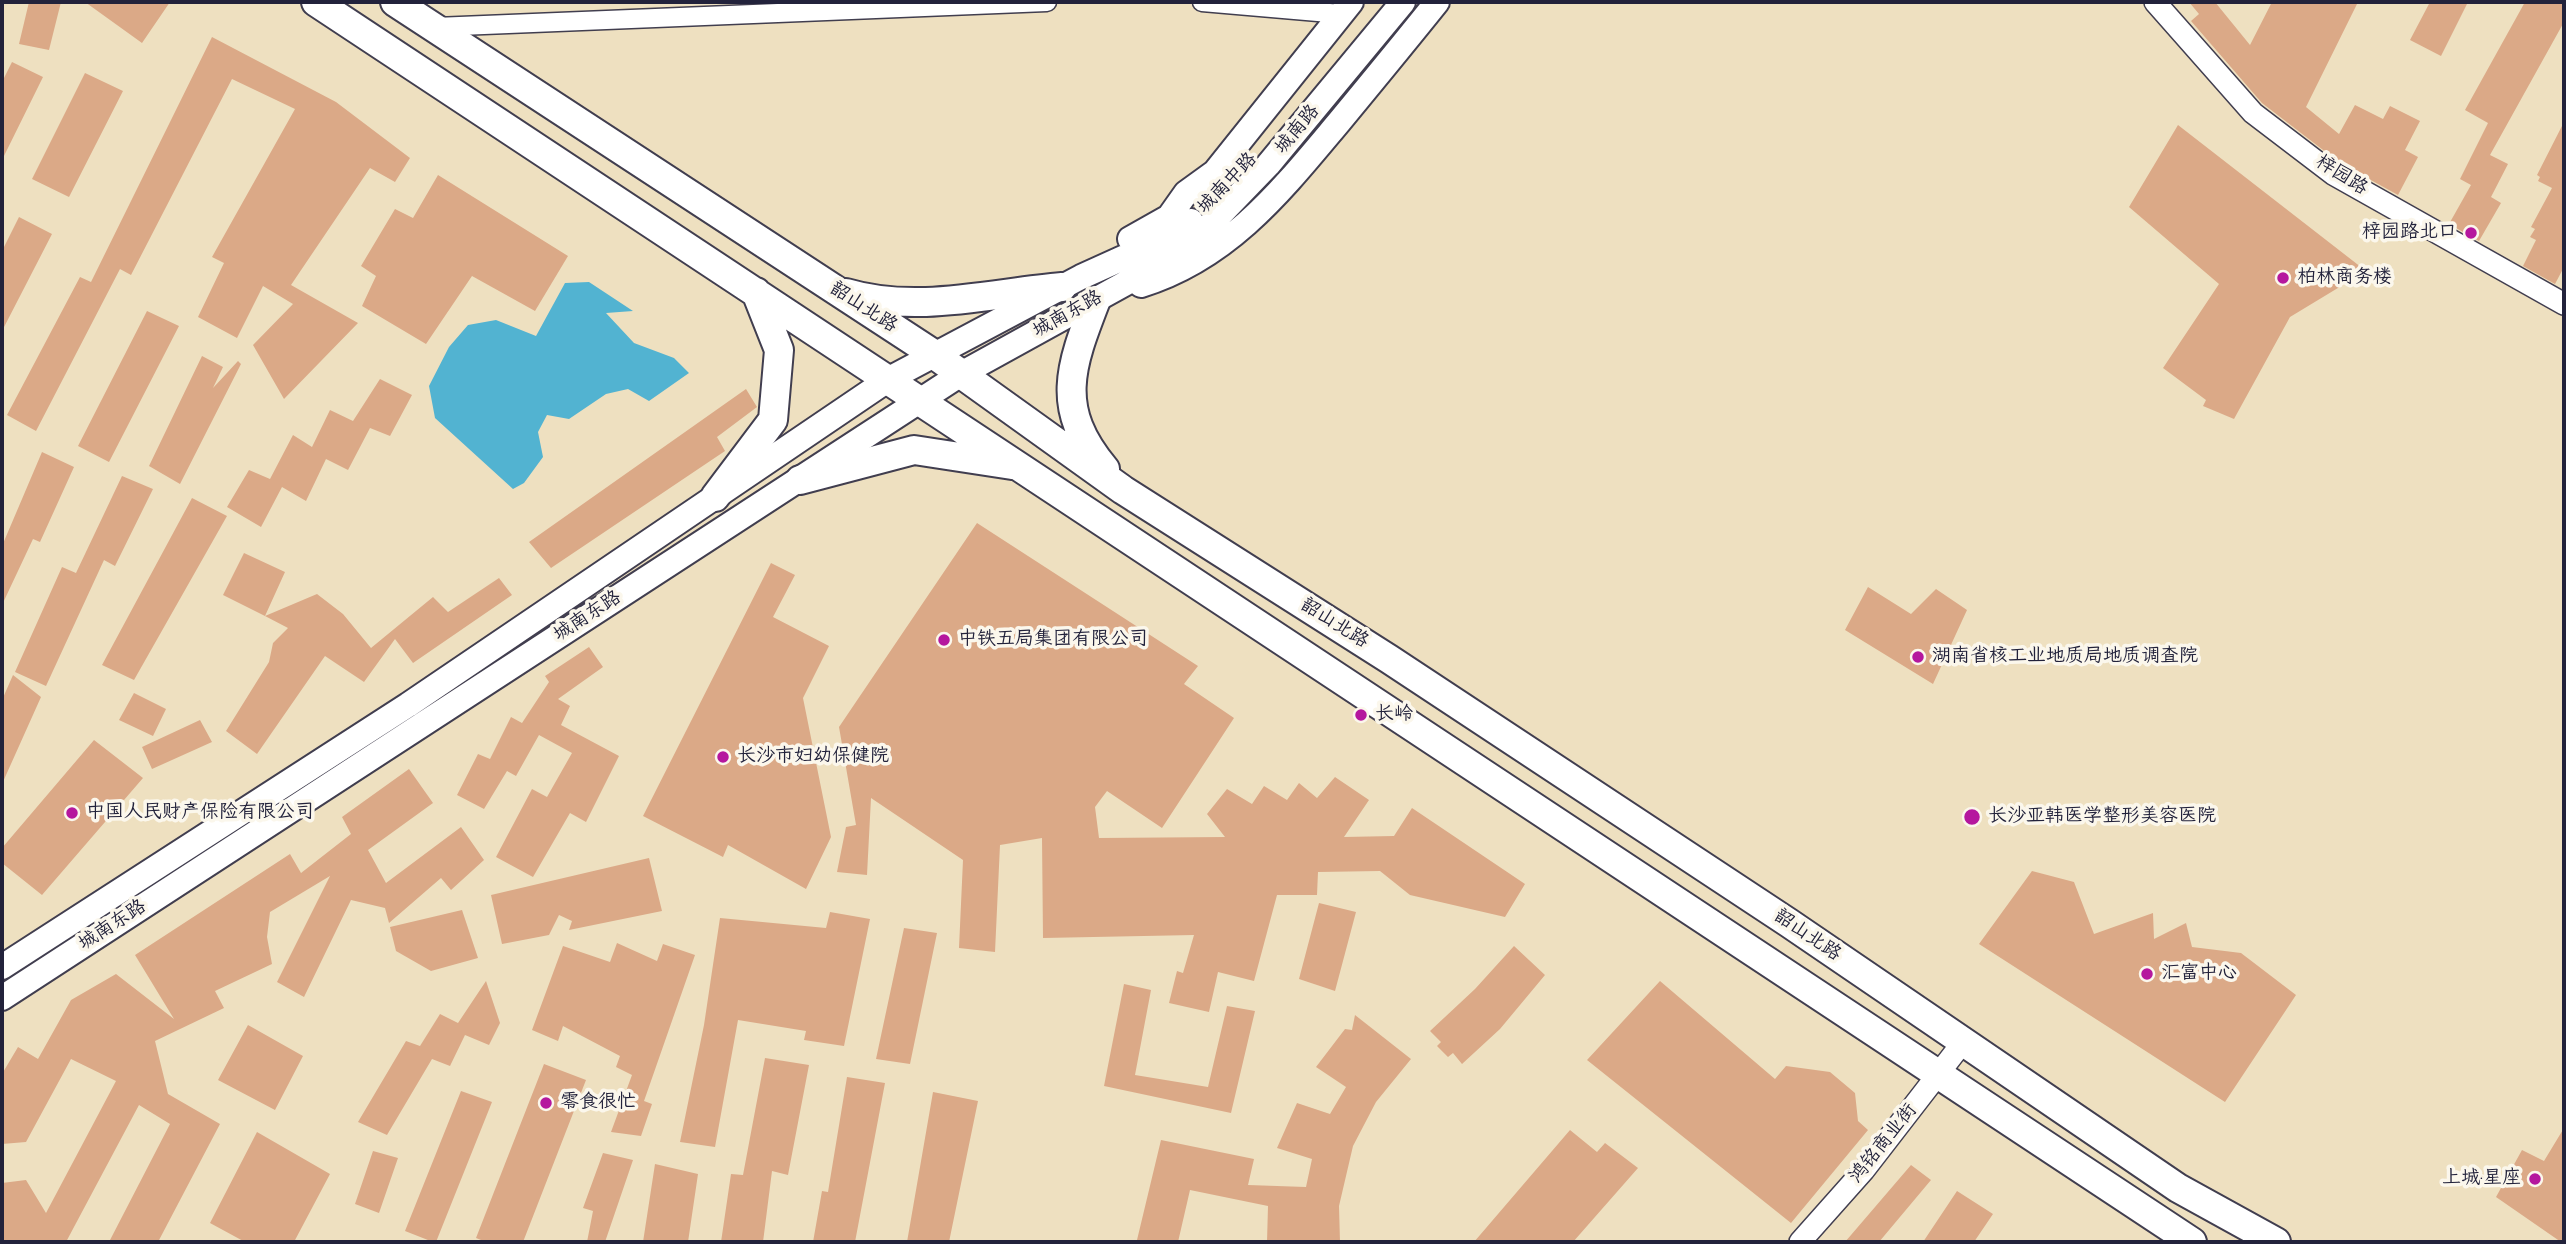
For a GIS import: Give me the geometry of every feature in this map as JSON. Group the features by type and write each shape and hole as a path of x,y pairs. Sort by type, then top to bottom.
{"main road":[{"path":"316,2 2192,1242"},
{"name":"韶山北路","path":"395,2 833,288 961,374 1123,490 1400,667 2178,1188 2276,1242"},
{"name":"城南中路","path":"1179,241 1239,176 1385,2"},
{"name":"城南路","path":"1179,241 1212,223 1268,165 1403,2"},
{"path":"833,288 852,295 890,299 957,301 1086,290 1172,275 1214,252 1252,222 1298,172 1437,2"},
{"path":"1123,490 1091,452 1074,415 1070,395 1086,290 1130,239 1170,217 1186,193 1215,172 1346,8"},
{"name":"城南东路","path":"2,967 408,705 889,379 932,354 1086,290 1179,241"},
{"name":"城南东路","path":"2,998 923,401 1086,290"},
{"path":"715,497 773,420 779,350 756,292"},
{"path":"800,480 914,450 1021,466"}],"street":[{"path":"433,27 1047,2"},
{"path":"1202,2 1346,8"},
{"name":"梓园路","path":"2155,2 2253,113 2333,174 2564,304"},
{"name":"鸿铭商业街","path":"1800,1242 1864,1170 1963,1042"}],"water":[{"path":"589,282 633,311 606,313 634,343 674,358 689,373 649,401 628,389 606,394 569,419 547,415 538,432 543,457 524,483 513,489 435,418 429,386 449,347 468,325 496,320 536,336 565,283"}],"building":[{"path":"29,2 61,2 49,50 19,44"},
{"path":"85,2 170,2 142,43"},
{"path":"2189,2 2215,2 2250,45 2272,2 2358,2 2306,107 2339,134 2355,105 2383,119 2390,106 2420,121 2405,150 2418,157 2398,195 2340,163 2262,103 2191,21 2199,14"},
{"path":"2430,2 2468,2 2441,56 2410,40"},
{"path":"2525,2 2564,2 2564,22 2490,155 2508,164 2491,197 2501,203 2479,241 2449,224 2471,185 2460,179 2488,123 2465,110"},
{"path":"212,37 336,102 410,158 395,182 370,168 291,285 358,323 284,399 253,345 293,304 263,286 237,338 198,317 224,263 212,257 295,109 232,79 131,275 120,269 36,431 7,415 80,277 91,282"},
{"path":"12,62 43,77 2,160 2,82"},
{"path":"85,73 123,91 69,197 32,179"},
{"path":"2564,122 2564,267 2555,284 2523,266 2536,240 2530,237 2535,229 2531,227 2552,188 2538,181 2540,177 2537,175"},
{"name":"柏林商务楼","path":"2178,125 2366,271 2290,317 2234,419 2203,406 2206,400 2163,368 2219,284 2129,207"},
{"path":"438,175 568,256 535,311 472,276 426,344 362,306 376,276 361,266 395,209 413,218"},
{"path":"19,217 52,234 2,331 2,251"},
{"path":"147,311 179,326 109,462 78,446"},
{"path":"202,356 223,367 213,388 238,361 241,364 180,484 149,466"},
{"path":"380,379 412,395 390,436 370,428 348,470 326,459 306,501 282,487 261,527 227,507 249,470 270,479 293,435 312,447 330,410 353,421"},
{"path":"746,389 757,407 717,437 725,451 551,568 529,542"},
{"path":"42,452 74,467 40,542 33,539 2,605 2,546"},
{"path":"122,476 153,489 115,566 104,560 46,686 15,672 62,567 76,573"},
{"path":"192,498 227,516 134,680 102,665"},
{"path":"977,523 1198,666 1184,684 1234,718 1162,828 1107,791 1095,807 1099,838 1225,837 1207,814 1227,789 1252,804 1264,786 1287,800 1299,783 1317,798 1335,777 1369,800 1344,837 1394,836 1412,808 1525,884 1505,917 1410,895 1380,871 1318,872 1317,895 1277,895 1254,981 1218,972 1209,1012 1169,1003 1177,971 1183,973 1194,935 1043,938 1042,838 1000,845 995,952 959,948 963,860 871,798 867,875 837,872 846,827 856,825 839,727"},
{"path":"244,553 285,572 265,616 223,595"},
{"name":"长沙市妇幼保健院","path":"771,563 795,575 773,617 829,646 803,698 831,837 806,889 728,845 723,857 643,816"},
{"path":"499,578 512,595 413,663 395,639 364,682 325,656 257,754 226,731 269,662 273,643 288,628 265,616 317,594 343,614 371,648 433,597 448,612"},
{"name":"湖南省核工业地质局地质调查院","path":"1868,587 1911,614 1936,589 1967,610 1933,684 1845,630"},
{"path":"589,647 603,667 558,699 570,706 561,725 619,756 586,822 570,813 533,877 496,857 532,789 547,797 572,753 539,735 516,776 507,771 484,809 457,795 478,754 490,759 511,717 522,723 549,682 545,676"},
{"path":"13,675 41,697 2,784 2,700"},
{"path":"134,693 166,709 153,736 119,720"},
{"path":"200,720 212,742 152,769 142,747"},
{"name":"中国人民财产保险有限公司","path":"94,740 143,778 42,895 2,863 2,848"},
{"path":"409,769 433,803 368,850 386,883 461,827 484,860 451,890 441,878 389,923 385,908 351,900 304,997 277,982 330,876 270,912 267,937 272,964 215,991 224,1008 155,1041 168,1094 220,1124 158,1242 109,1242 170,1124 139,1105 66,1242 2,1242 2,1183 26,1180 46,1213 116,1081 71,1059 26,1142 2,1144 2,1074 18,1047 38,1059 71,1000 116,974 174,1019 135,955 290,854 301,873 351,834 342,817"},
{"path":"649,858 662,911 569,930 572,921 559,915 549,935 502,944 491,895"},
{"name":"汇富中心","path":"2032,871 2074,882 2094,934 2153,913 2154,939 2186,923 2192,947 2241,953 2296,995 2225,1102 1979,944"},
{"path":"1319,903 1356,912 1335,991 1299,979"},
{"path":"462,910 478,958 431,971 396,951 390,927"},
{"path":"830,912 870,919 844,1046 804,1040 806,1031 738,1020 715,1147 680,1142 704,1025 720,918 826,928"},
{"path":"904,928 937,933 910,1064 876,1059"},
{"path":"617,943 657,961 663,944 695,955 644,1101 652,1104 641,1136 611,1132 632,1075 616,1067 620,1056 563,1026 558,1041 532,1030 563,946 610,962"},
{"path":"1514,946 1545,975 1500,1029 1462,1064 1453,1053 1448,1057 1437,1046 1441,1042 1430,1031 1475,989"},
{"path":"486,981 500,1023 489,1045 465,1035 450,1066 432,1059 387,1135 358,1122 406,1041 420,1046 440,1014 458,1023"},
{"path":"1660,981 1775,1079 1786,1066 1830,1072 1855,1093 1858,1121 1868,1130 1791,1223 1587,1060"},
{"path":"1124,984 1151,990 1135,1075 1208,1087 1227,1006 1255,1011 1231,1113 1104,1086"},
{"path":"1355,1015 1411,1059 1376,1102 1353,1146 1339,1206 1340,1242 1267,1242 1268,1206 1190,1190 1178,1242 1137,1240 1161,1140 1254,1159 1248,1185 1306,1187 1312,1159 1277,1148 1297,1103 1330,1114 1346,1087 1316,1067 1345,1029 1352,1030"},
{"path":"248,1025 303,1056 275,1110 218,1080"},
{"path":"765,1058 809,1065 788,1175 772,1171 763,1242 721,1242 731,1174 743,1175"},
{"path":"544,1064 586,1080 523,1242 486,1242 476,1238"},
{"path":"847,1077 885,1083 855,1242 813,1242 822,1191 828,1192"},
{"path":"461,1091 492,1102 436,1242 433,1242 405,1231"},
{"path":"933,1092 978,1101 949,1242 907,1242"},
{"name":"上城·星座","path":"2564,1128 2564,1242 2561,1242 2496,1197 2522,1150 2544,1161"},
{"path":"1570,1130 1597,1152 1605,1143 1638,1168 1573,1242 1474,1242"},
{"path":"257,1132 330,1174 294,1242 245,1242 210,1223"},
{"path":"373,1151 398,1158 379,1213 355,1204"},
{"path":"603,1153 633,1160 605,1242 587,1242 593,1211 583,1208"},
{"path":"655,1164 698,1174 688,1242 643,1242"},
{"path":"1911,1165 1931,1180 1879,1242 1845,1242"},
{"path":"1957,1191 1993,1214 1974,1242 1923,1242"}],"place":[{"name":"梓园路北口","path":"2471,233"},
{"name":"柏林商务楼","path":"2283,278"},
{"name":"中铁五局集团有限公司","path":"944,640"},
{"name":"湖南省核工业地质局地质调查院","path":"1918,657"},
{"name":"长岭","path":"1361,715"},
{"name":"长沙市妇幼保健院","path":"723,757"},
{"name":"中国人民财产保险有限公司","path":"72,813"},
{"name":"长沙亚韩医学整形美容医院","path":"1972,817"},
{"name":"汇富中心","path":"2147,974"},
{"name":"零食很忙","path":"546,1103"},
{"name":"上城·星座","path":"2535,1179"}]}
